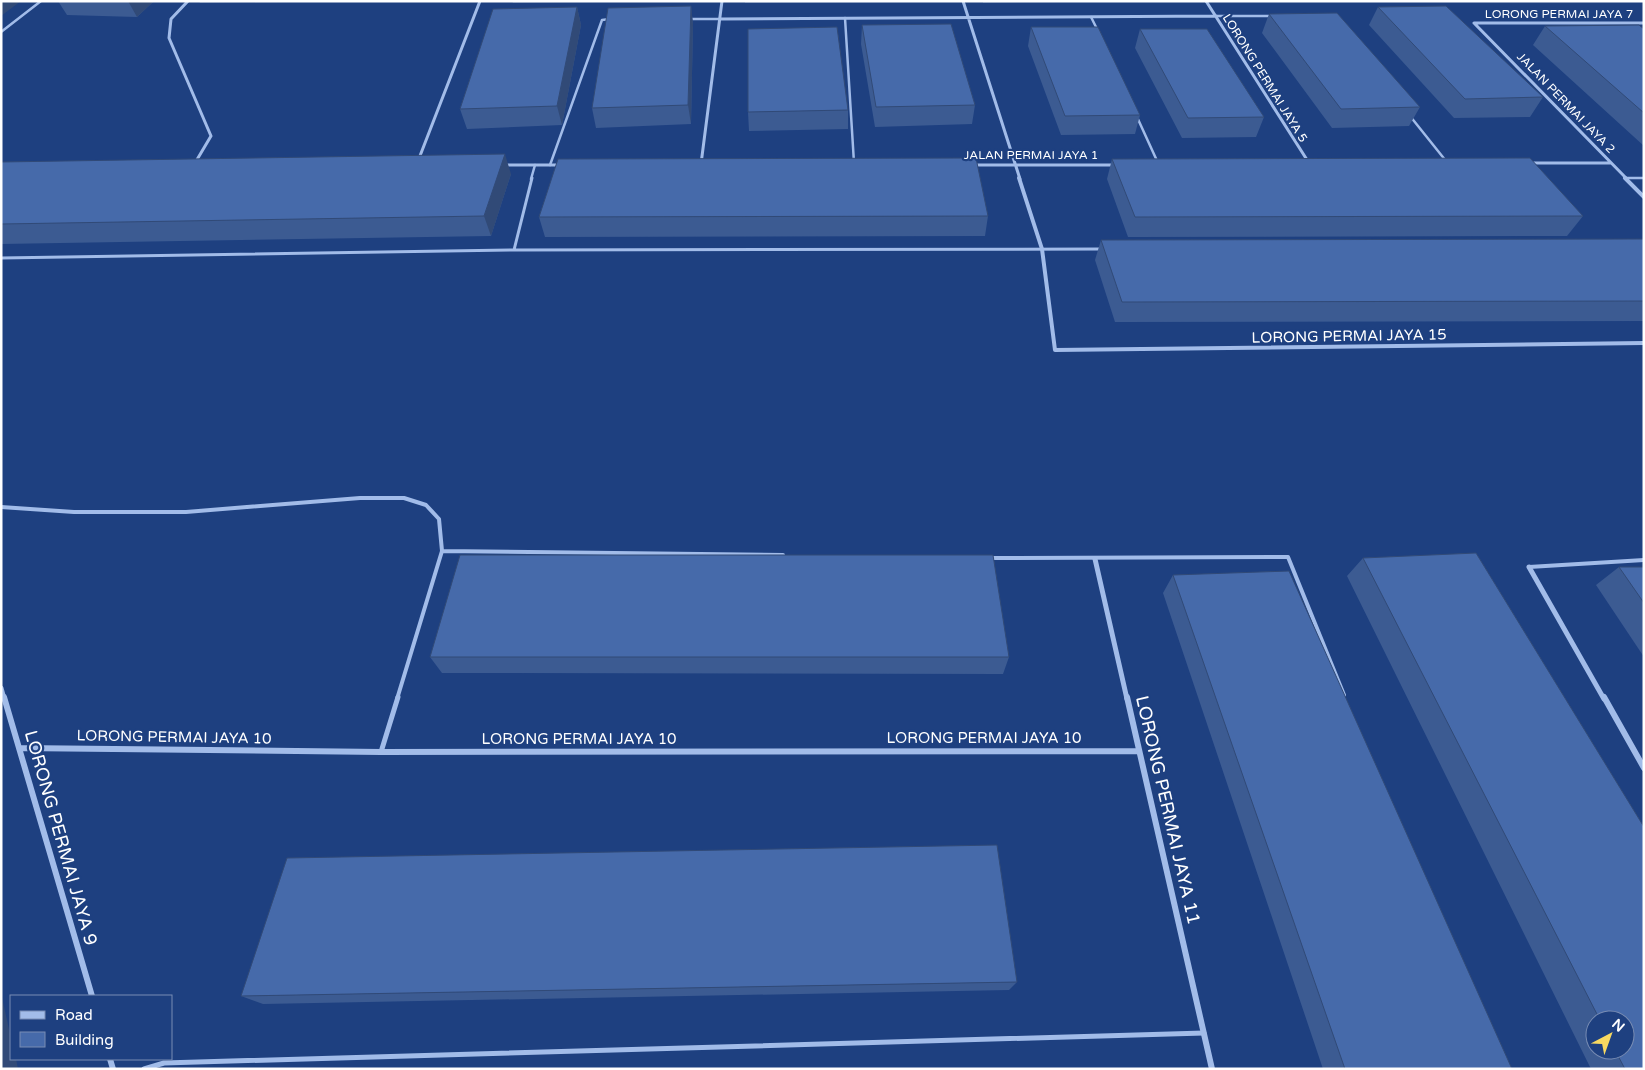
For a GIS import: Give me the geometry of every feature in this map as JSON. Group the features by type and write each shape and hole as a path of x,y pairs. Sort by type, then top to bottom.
{"street":[{"path":"188,1 171,19 169,38 211,136 192,169"},
{"path":"426,165 416,165 480,1"},
{"path":"700,166 722,1"},
{"path":"963,1 1042,249"},
{"name":"LORONG PERMAI JAYA 5","path":"1206,1 1309,164"},
{"path":"720,19 1216,16"},
{"name":"LORONG PERMAI JAYA 7","path":"1474,23 1644,23"},
{"name":"JALAN PERMAI JAYA 2","path":"1474,23 1644,197"},
{"path":"1438,163 1448,163"},
{"path":"1524,163 1610,163"},
{"path":"1299,164 1319,164"},
{"path":"496,165 569,165"},
{"name":"JALAN PERMAI JAYA 1","path":"967,166 1120,165"},
{"path":"1150,165 1159,165"},
{"path":"691,166 710,166"},
{"path":"854,166 863,166"},
{"name":"LORONG PERMAI JAYA 15","path":"1042,249 1055,350 1644,344"},
{"name":"LORONG PERMAI JAYA 11","path":"1095,559 1212,1069"},
{"path":"1528,567 1644,768"},
{"name":"LORONG PERMAI JAYA 9","path":"1,688 92,995"},
{"name":"LORONG PERMAI JAYA 10","path":"19,748 381,752 1139,751"}],"lane":[{"path":"1,32 40,1"},
{"path":"1216,16 1274,16"},
{"path":"1091,17 1099,34"},
{"path":"845,18 854,166"},
{"path":"681,19 720,19"},
{"path":"550,165 602,20 612,20"},
{"path":"1618,22 1625,28"},
{"path":"1405,109 1448,163"},
{"path":"1135,113 1159,165"},
{"path":"514,250 535,165"},
{"path":"1625,178 1644,178"},
{"path":"1,258 514,250 1111,249"},
{"path":"1,508 74,512 186,512 360,498 404,498 426,505 439,519 442,551 381,752"},
{"path":"442,551 788,555"},
{"path":"986,558 1288,557 1348,703"},
{"path":"1528,567 1644,560"},
{"path":"144,1069 164,1063 1204,1033"}],"building":[{"path":"691,6 688,105 592,108 608,8"},
{"path":"1446,6 1543,97 1465,99 1378,7"},
{"path":"577,7 557,106 460,109 493,9"},
{"path":"1337,13 1420,107 1341,109 1269,14"},
{"path":"951,24 975,105 876,107 862,25"},
{"path":"1639,25 1644,29 1644,113 1545,26"},
{"path":"837,27 848,110 748,112 748,29"},
{"path":"1031,27 1098,27 1140,115 1065,116"},
{"path":"1140,29 1207,29 1264,117 1188,118"},
{"path":"505,154 484,216 1,224 1,162"},
{"path":"976,158 988,216 539,217 558,159"},
{"path":"1530,158 1583,216 1135,217 1112,159"},
{"path":"1644,239 1644,301 1122,302 1101,240"},
{"path":"1476,553 1644,827 1644,1069 1625,1069 1620,1060 1635,1060 1635,1010 1595,1010 1363,558"},
{"path":"460,555 993,555 1009,657 430,657"},
{"path":"1619,567 1644,567 1644,603"},
{"path":"1289,571 1512,1069 1345,1069 1173,575"},
{"path":"997,845 1017,982 241,996 287,858"}]}
